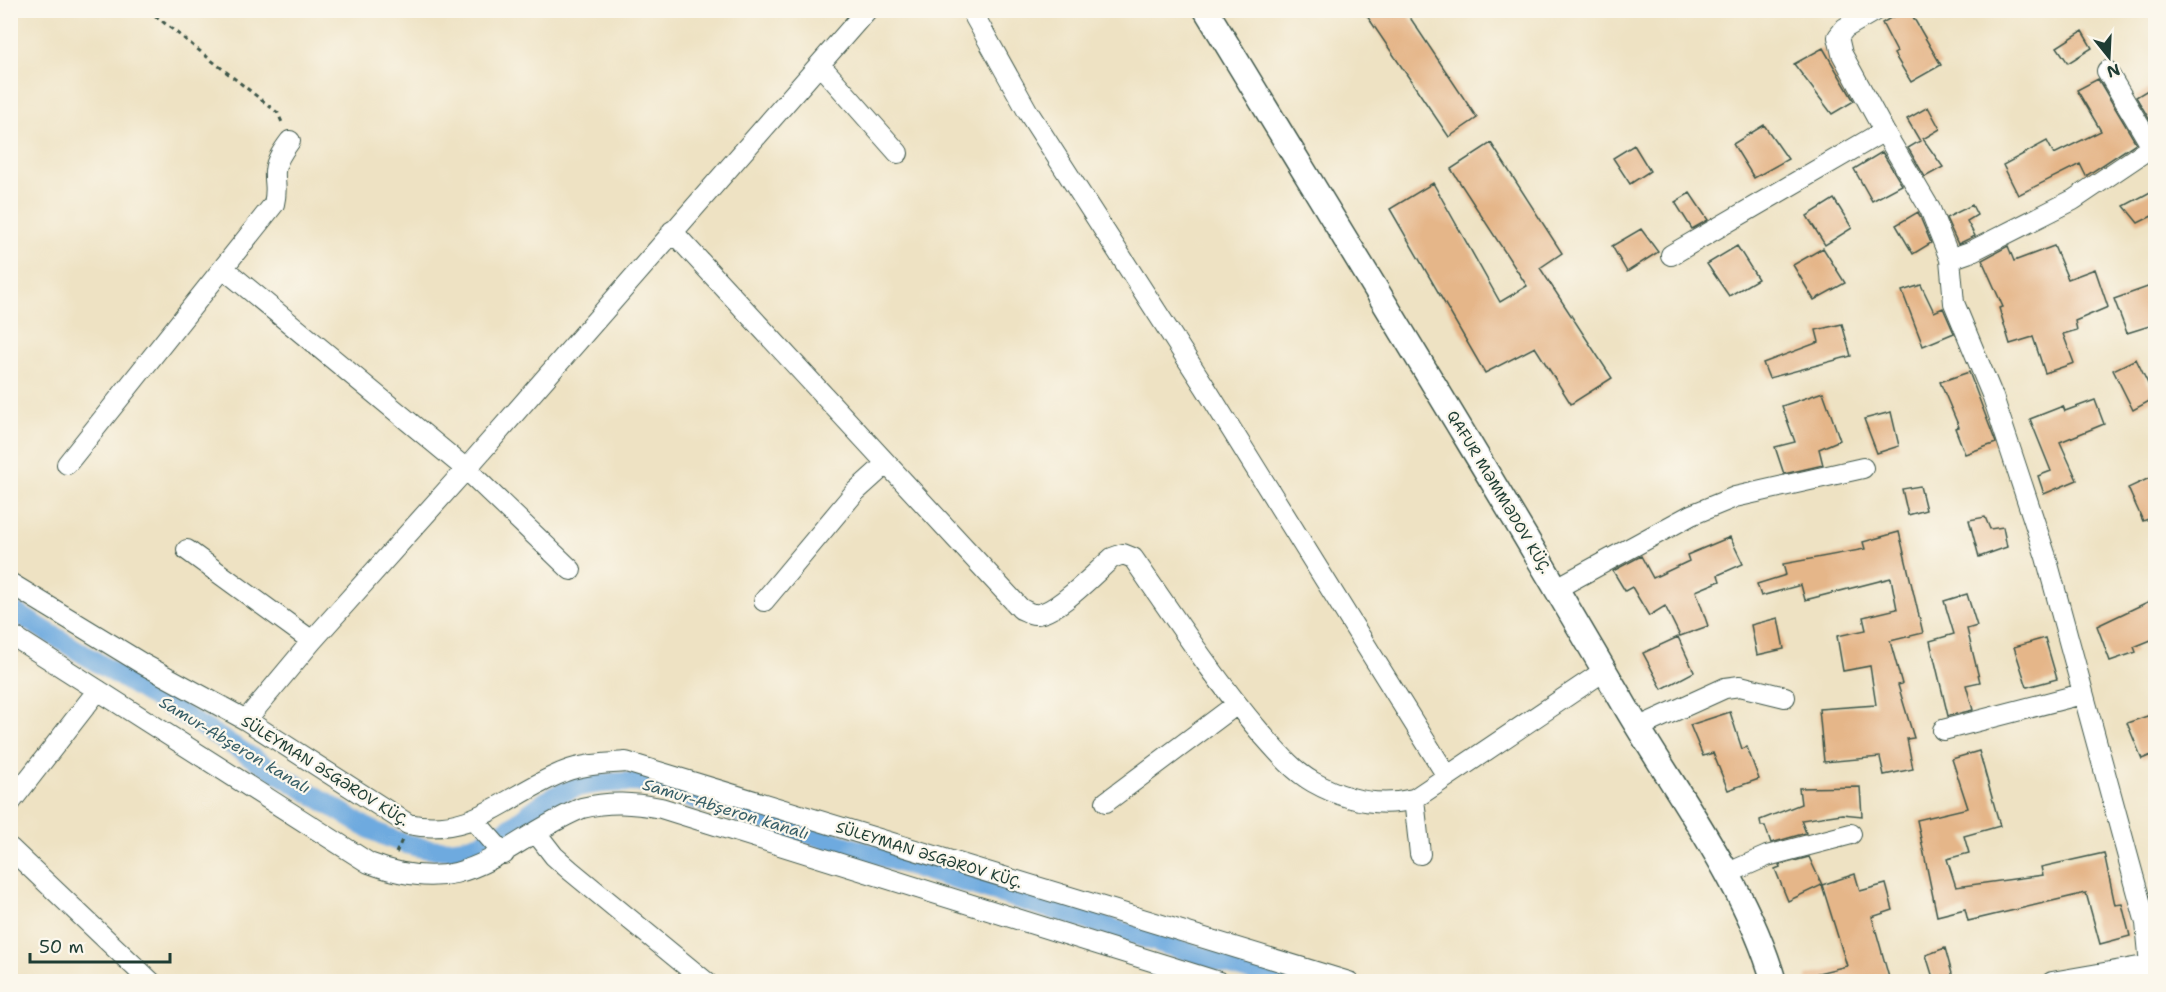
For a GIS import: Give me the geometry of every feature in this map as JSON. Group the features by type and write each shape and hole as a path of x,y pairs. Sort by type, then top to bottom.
{"street":[{"path":"246,720 312,641 466,469 672,231 821,66 867,10"},
{"path":"971,10 1028,112 1205,387 1447,776"},
{"name":"QAFUR MƏMMƏDOV KÜÇ.","path":"1206,10 1557,588 1637,728 1726,874 1757,933 1774,981"},
{"path":"1876,10 1845,28 1838,37 1842,54 1930,209 1950,259 1954,303 1993,397 2046,557 2146,923 2153,965 2052,981"},
{"path":"821,66 898,153"},
{"path":"1950,259 1970,252 2073,200 2154,146 2107,70"},
{"path":"1671,255 1884,131"},
{"path":"68,464 274,204 278,187 275,171 279,157 290,141"},
{"path":"672,231 1021,609 1034,614 1045,613 1112,558 1123,554 1133,558 1237,705 1282,757 1311,781 1339,795 1379,805 1414,799 1604,671"},
{"path":"223,268 466,469 571,570"},
{"path":"764,602 855,492 886,464"},
{"path":"1557,588 1691,515 1735,498 1863,468"},
{"path":"188,550 312,641"},
{"name":"SÜLEYMAN ƏSGƏROV KÜÇ.","path":"10,583 143,664 246,720 408,824 438,829 453,827 474,820 524,790 568,771 626,762 1349,981"},
{"path":"10,634 369,863 389,871 408,876 444,875 477,866 504,854 564,815 599,804 633,803 662,808 1219,981"},
{"path":"1637,728 1725,688 1740,686 1785,697"},
{"path":"10,803 98,690"},
{"path":"1942,730 2082,694"},
{"path":"1106,802 1237,705"},
{"path":"1414,799 1420,854"},
{"path":"474,820 504,854"},
{"path":"537,834 571,871 706,981"},
{"path":"1726,874 1767,856 1851,834"},
{"path":"10,848 151,981"}],"path":[{"path":"148,10 278,113 290,141"},
{"path":"389,871 408,824"}],"building":[{"path":"1363,10 1405,10 1477,118 1449,137"},
{"path":"1904,10 1909,10 1941,65 1911,82 1894,54 1897,52 1882,23"},
{"path":"2082,31 2092,48 2068,63 2057,47"},
{"path":"1823,48 1854,101 1832,114 1794,64"},
{"path":"2098,79 2136,143 2086,176 2080,164 2018,195 2003,165 2047,141 2054,154 2101,131 2077,90"},
{"path":"2156,85 2156,123 2152,124 2136,97"},
{"path":"1928,107 1940,129 1923,139 1943,167 1925,177 1908,148 1920,141 1907,119"},
{"path":"1764,125 1788,159 1754,178 1733,144"},
{"path":"1491,143 1562,253 1540,268 1612,378 1571,404 1535,347 1485,373 1390,209 1433,183 1500,302 1527,286 1451,169"},
{"path":"1634,145 1650,171 1630,184 1613,158"},
{"path":"1882,152 1902,185 1872,201 1854,169"},
{"path":"2156,189 2156,214 2138,223 2124,206"},
{"path":"1690,193 1708,220 1692,229 1675,202"},
{"path":"1834,199 1852,228 1825,245 1807,216"},
{"path":"1972,205 1977,215 1967,221 1975,236 1958,244 1946,218"},
{"path":"1918,212 1931,243 1913,254 1896,225"},
{"path":"1641,229 1658,252 1627,272 1612,246"},
{"path":"1737,246 1758,279 1729,296 1707,264"},
{"path":"2008,246 2014,261 2054,246 2068,279 2095,269 2108,307 2075,321 2077,330 2063,334 2074,363 2045,373 2033,337 2010,344 1999,308 2003,307 1982,260"},
{"path":"1823,248 1845,283 1814,300 1793,265"},
{"path":"2156,284 2156,324 2127,333 2114,299"},
{"path":"1921,285 1934,312 1943,308 1954,333 1923,346 1902,291"},
{"path":"1842,324 1851,356 1769,378 1763,363 1819,342 1816,330"},
{"path":"2136,359 2155,398 2133,410 2113,370"},
{"path":"1969,372 1996,443 1965,454 1955,428 1959,427 1940,382"},
{"path":"1823,392 1840,440 1819,449 1823,465 1784,474 1775,447 1795,442 1782,406"},
{"path":"2095,400 2104,424 2060,442 2077,480 2044,494 2038,476 2051,471 2030,419 2063,406 2065,411"},
{"path":"1891,412 1899,446 1877,453 1864,419"},
{"path":"2156,475 2156,516 2143,521 2128,488"},
{"path":"1920,486 1926,510 1908,515 1902,489"},
{"path":"1985,517 1990,529 2003,527 2007,547 1979,557 1969,520"},
{"path":"1899,532 1923,633 1890,641 1902,684 1898,685 1914,738 1907,739 1913,769 1884,775 1880,757 1824,762 1819,709 1876,705 1870,666 1843,671 1837,636 1866,630 1863,617 1897,609 1891,578 1805,600 1801,585 1761,596 1757,584 1786,575 1783,564 1865,549 1863,542"},
{"path":"1730,537 1743,564 1718,575 1720,581 1696,591 1708,626 1680,636 1665,606 1649,616 1632,587 1625,591 1613,571 1641,556 1653,578 1689,561 1687,555"},
{"path":"1967,594 1977,626 1967,629 1980,682 1966,685 1973,710 1948,716 1930,641 1954,634 1944,601"},
{"path":"2156,598 2156,638 2134,647 2136,652 2110,661 2097,626"},
{"path":"1778,618 1784,649 1757,655 1751,625"},
{"path":"1678,637 1694,672 1662,689 1643,653"},
{"path":"2045,638 2057,679 2027,687 2014,647"},
{"path":"1730,712 1742,749 1747,747 1759,779 1728,790 1713,753 1703,756 1690,725"},
{"path":"2156,713 2156,753 2142,759 2127,723"},
{"path":"1979,751 2000,826 1964,836 1969,853 1947,859 1956,887 2043,875 2041,867 2104,853 2115,905 2122,904 2130,936 2100,944 2086,893 1968,921 1965,909 1937,916 1917,820 1968,808 1952,759"},
{"path":"1860,787 1862,816 1842,814 1801,820 1806,833 1771,843 1765,826 1761,826 1760,820 1801,804 1799,788"},
{"path":"1809,857 1822,885 1788,901 1775,869 1780,867 1779,865"},
{"path":"1855,874 1860,891 1886,884 1893,910 1872,917 1890,981 1807,981 1806,976 1847,966 1822,885"},
{"path":"1945,948 1954,981 1934,981 1926,955"}],"waterway":[{"name":"Samur-Abşeron kanalı","path":"10,609 364,826 402,843 439,850 476,845 495,837 537,807 572,788 601,783 640,782 1286,982"}]}
